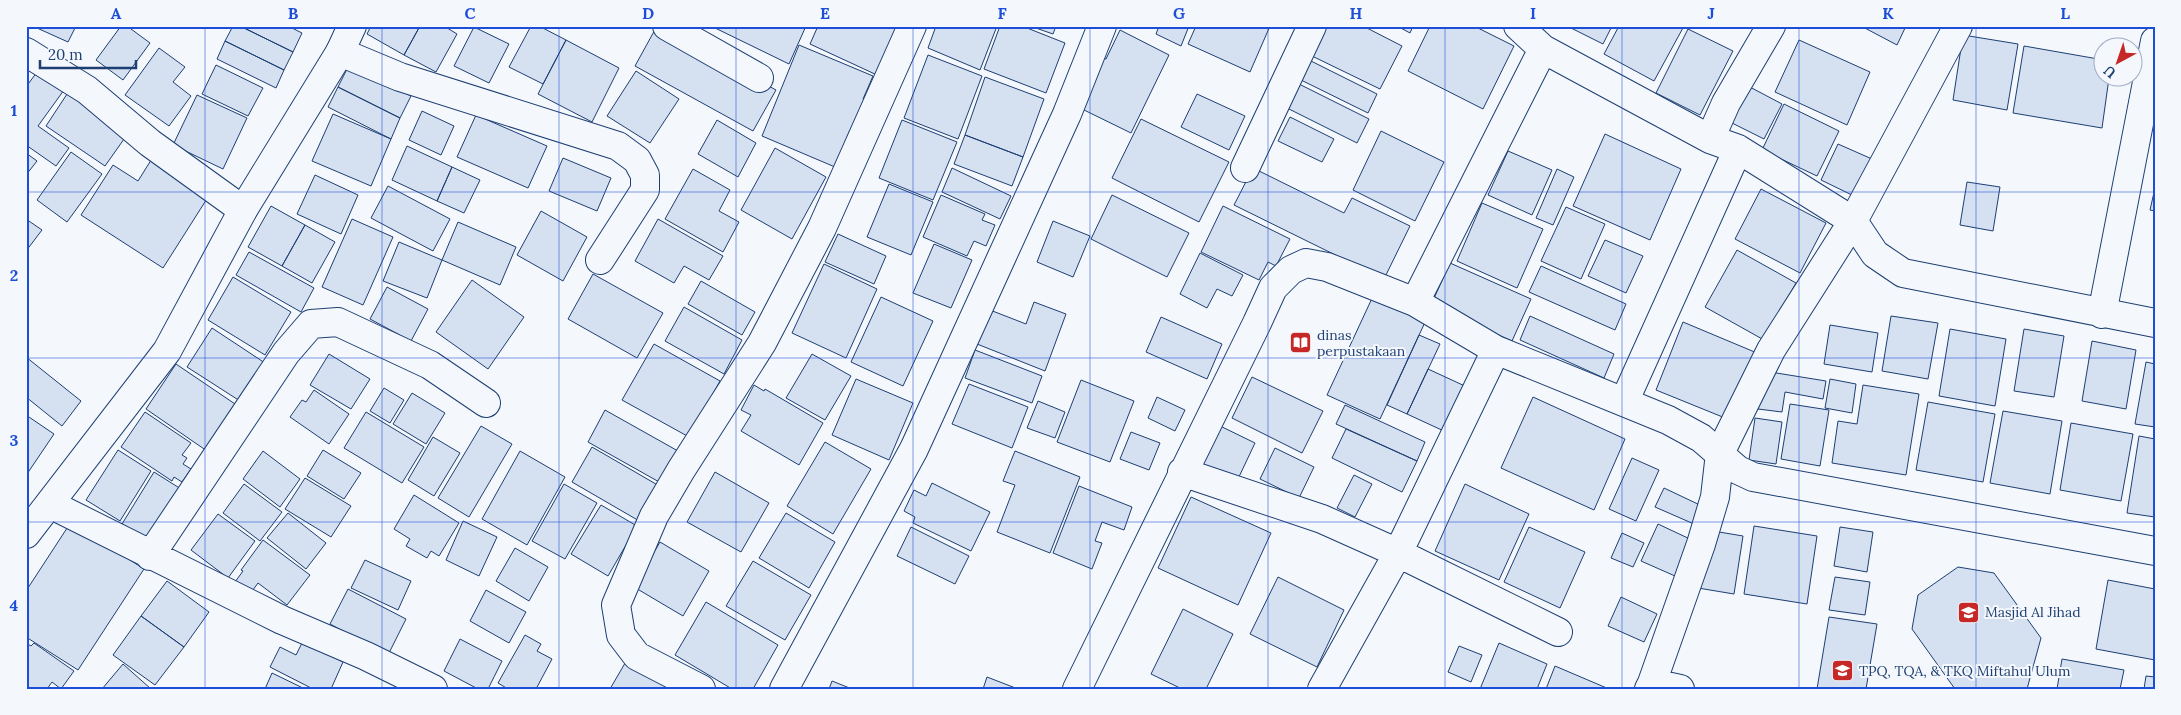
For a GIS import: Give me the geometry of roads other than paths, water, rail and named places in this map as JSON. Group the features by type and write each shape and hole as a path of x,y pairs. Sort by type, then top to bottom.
{"street":[{"path":"26,534 167,352 244,210 340,52 352,26"},
{"path":"667,26 759,78"},
{"path":"701,689 637,656 621,635 616,605 654,516 680,470 762,343 822,228 912,26"},
{"path":"784,689 914,449 1067,114 1102,26"},
{"path":"1245,168 1312,26"},
{"path":"1518,26 1543,49 1710,139 1738,149 1853,221 1875,254 1903,273 2155,323"},
{"path":"1710,139 1726,103 1771,26"},
{"path":"1680,689 1650,686 1701,544 1715,497 1720,453 1771,350 1853,221 1958,26"},
{"path":"2102,314 2155,41"},
{"path":"1415,302 1543,49"},
{"path":"26,52 87,90 150,143 244,210"},
{"path":"340,52 400,77 618,146 637,160 645,175 645,190 600,260"},
{"path":"1625,400 1738,149"},
{"path":"1077,689 1273,288 1291,270 1306,263 1327,266 1415,302 1496,350 1625,400 1693,433 1720,453 1738,470 1753,477 2155,551"},
{"path":"150,556 286,352 311,324 338,322 430,365 486,403"},
{"path":"1322,689 1398,553 1496,350"},
{"path":"1182,472 1322,519 1398,553 1558,632"},
{"path":"50,504 150,556 282,620 366,656 433,689"}],"place":[{"name":"dinas perpustakaan","path":"1301,343"},
{"name":"Masjid Al Jihad","path":"1969,612"},
{"name":"TPQ, TQA, & TKQ Miftahul Ulum","path":"1843,671"}]}
